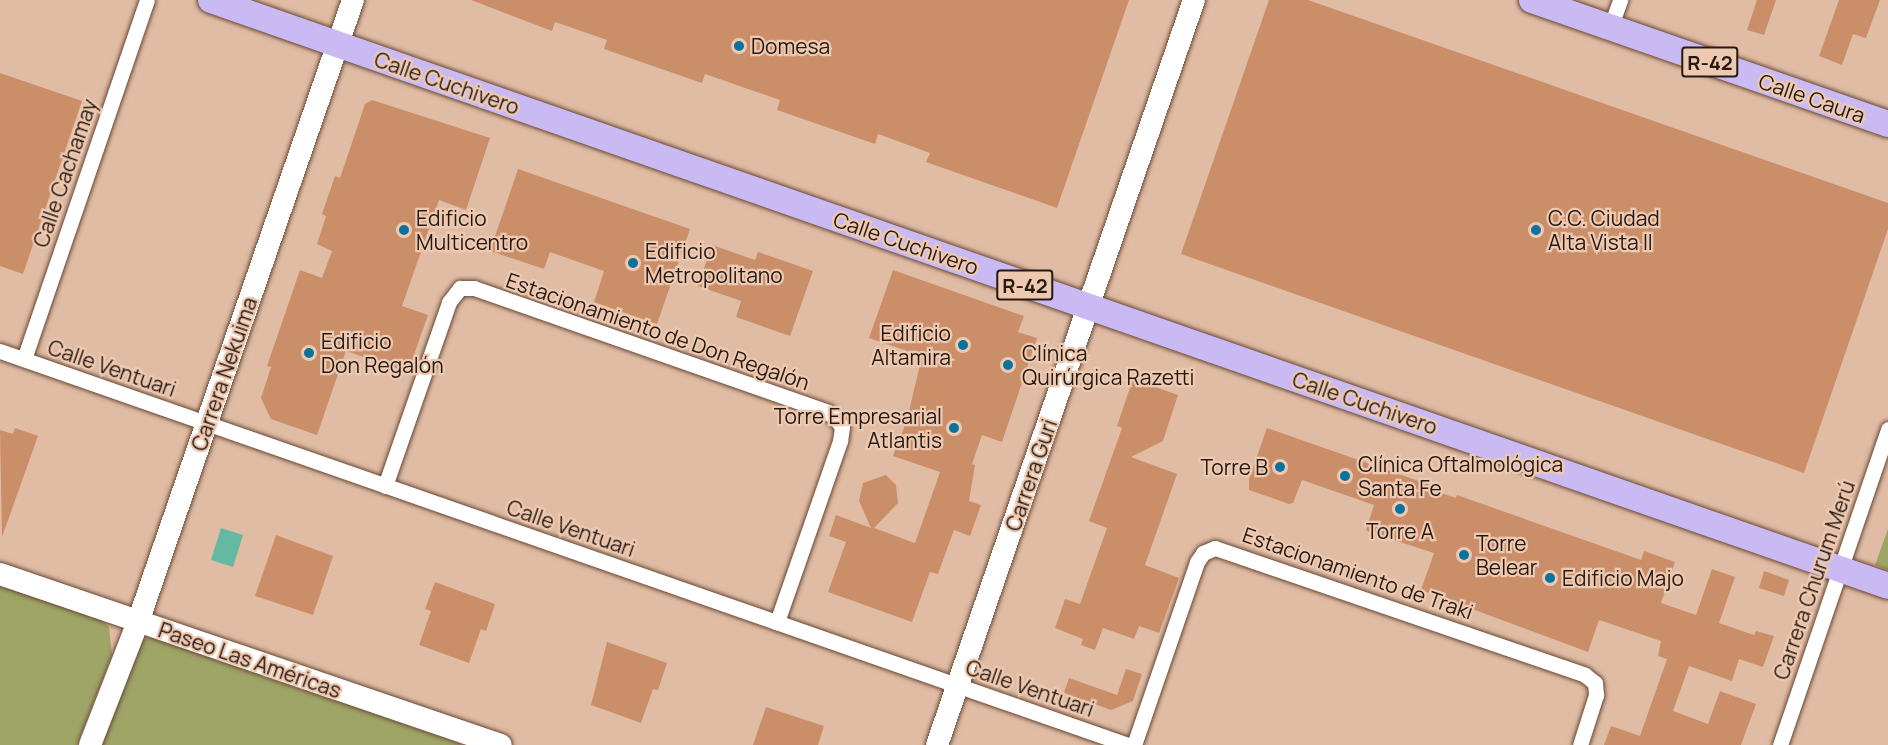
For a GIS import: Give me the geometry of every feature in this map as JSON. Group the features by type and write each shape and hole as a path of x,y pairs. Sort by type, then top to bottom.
{"main road":[{"name":"Calle Cuchivero","path":"211,0 1839,569"},
{"name":"Calle Caura","path":"1532,0 1888,124"},
{"name":"R-42","path":"1839,569 1888,586"}],"street":[{"name":"Calle Cachamay","path":"24,359 147,0"},
{"name":"Carrera Nekuima","path":"90,745 138,622 353,0"},
{"name":"Carrera Guri","path":"937,745 1194,0"},
{"path":"1610,27 1620,0"},
{"name":"Estacionamiento de Don Regalón","path":"386,486 453,294 466,287 485,292 828,412 836,419 842,427 840,441 777,622"},
{"name":"Calle Ventuari","path":"0,351 1128,745"},
{"name":"Carrera Churum Merú","path":"1780,745 1888,429"},
{"name":"Estacionamiento de Traki","path":"1134,745 1197,562 1203,553 1215,548 1585,675 1595,683 1596,695 1580,745"},
{"name":"Paseo Las Américas","path":"0,574 501,745"}],"green space":[{"path":"1888,529 1888,570 1875,565"},
{"path":"0,584 100,619 109,627 112,655 77,745 0,745"},
{"path":"150,637 463,745 101,745 142,641"}],"water":[{"path":"221,528 243,535 233,567 211,560"}],"building":[{"path":"471,0 1129,0 1057,208 926,162 930,153 878,134 875,144 777,110 780,100 705,74 702,83 604,49 607,40 555,22 552,31"},
{"path":"1269,0 1308,0 1888,203 1888,229 1804,473 1181,254"},
{"path":"1757,0 1776,0 1764,35 1747,30"},
{"path":"1839,0 1880,0 1866,38 1853,34 1842,65 1819,56"},
{"path":"0,73 82,101 23,274 0,266"},
{"path":"372,100 490,138 466,210 439,200 402,306 428,315 408,372 346,351 317,435 271,419 261,398 271,367 267,366 300,270 322,278 332,251 317,244 326,216 322,214 335,176 340,178 365,104"},
{"path":"518,169 690,229 657,324 594,302 604,271 550,252 544,269 490,251"},
{"path":"712,245 755,260 758,252 813,271 790,336 736,317 741,301 698,286"},
{"path":"893,270 1024,316 1018,332 1037,338 1002,442 982,435 972,464 975,465 969,501 981,505 970,536 954,530 938,574 930,572 912,622 828,592 846,542 829,536 836,515 871,528 859,501 863,483 886,475 896,485 898,503 874,528 915,543 940,472 893,456 907,420 922,356 869,338"},
{"path":"1133,379 1178,395 1163,441 1131,457 1177,474 1145,565 1179,578 1159,633 1139,626 1134,639 1103,628 1095,650 1081,645 1083,639 1055,628 1065,599 1080,604 1107,528 1089,521 1122,428 1117,426"},
{"path":"15,428 38,436 2,537 0,430 13,434"},
{"path":"1267,428 1433,486 1432,490 1456,498 1457,495 1641,560 1644,551 1675,562 1661,603 1696,615 1712,569 1735,577 1719,623 1754,635 1756,631 1774,636 1763,667 1739,659 1732,681 1689,666 1673,711 1708,724 1720,691 1756,704 1741,745 1604,745 1611,726 1640,736 1667,659 1658,656 1661,641 1599,620 1588,652 1421,590 1434,553 1366,530 1374,505 1302,480 1293,503 1289,504 1249,490 1249,479"},
{"path":"276,535 333,556 313,615 255,596"},
{"path":"1764,571 1789,580 1784,596 1759,588"},
{"path":"435,582 495,604 486,631 481,629 469,663 419,645 431,611 425,609"},
{"path":"607,642 667,663 658,690 653,689 641,723 591,705"},
{"path":"1126,669 1142,674 1133,701 1111,710 1064,693 1069,678 1117,695"},
{"path":"766,707 824,726 818,745 753,745"}],"place":[{"name":"Domesa","path":"739,46"},
{"name":"Edificio Multicentro","path":"404,230"},
{"name":"C.C. Ciudad Alta Vista II","path":"1536,230"},
{"name":"Edificio Metropolitano","path":"633,263"},
{"name":"Edificio Altamira","path":"963,345"},
{"name":"Edificio Don Regalón","path":"309,353"},
{"name":"Clínica Quirúrgica Razetti","path":"1008,365"},
{"name":"Torre Empresarial Atlantis","path":"954,428"},
{"name":"Torre B","path":"1280,467"},
{"name":"Clínica Oftalmológica Santa Fe","path":"1345,476"},
{"name":"Torre A","path":"1400,509"},
{"name":"Torre Belear","path":"1464,555"},
{"name":"Edificio Majo","path":"1550,578"}]}
